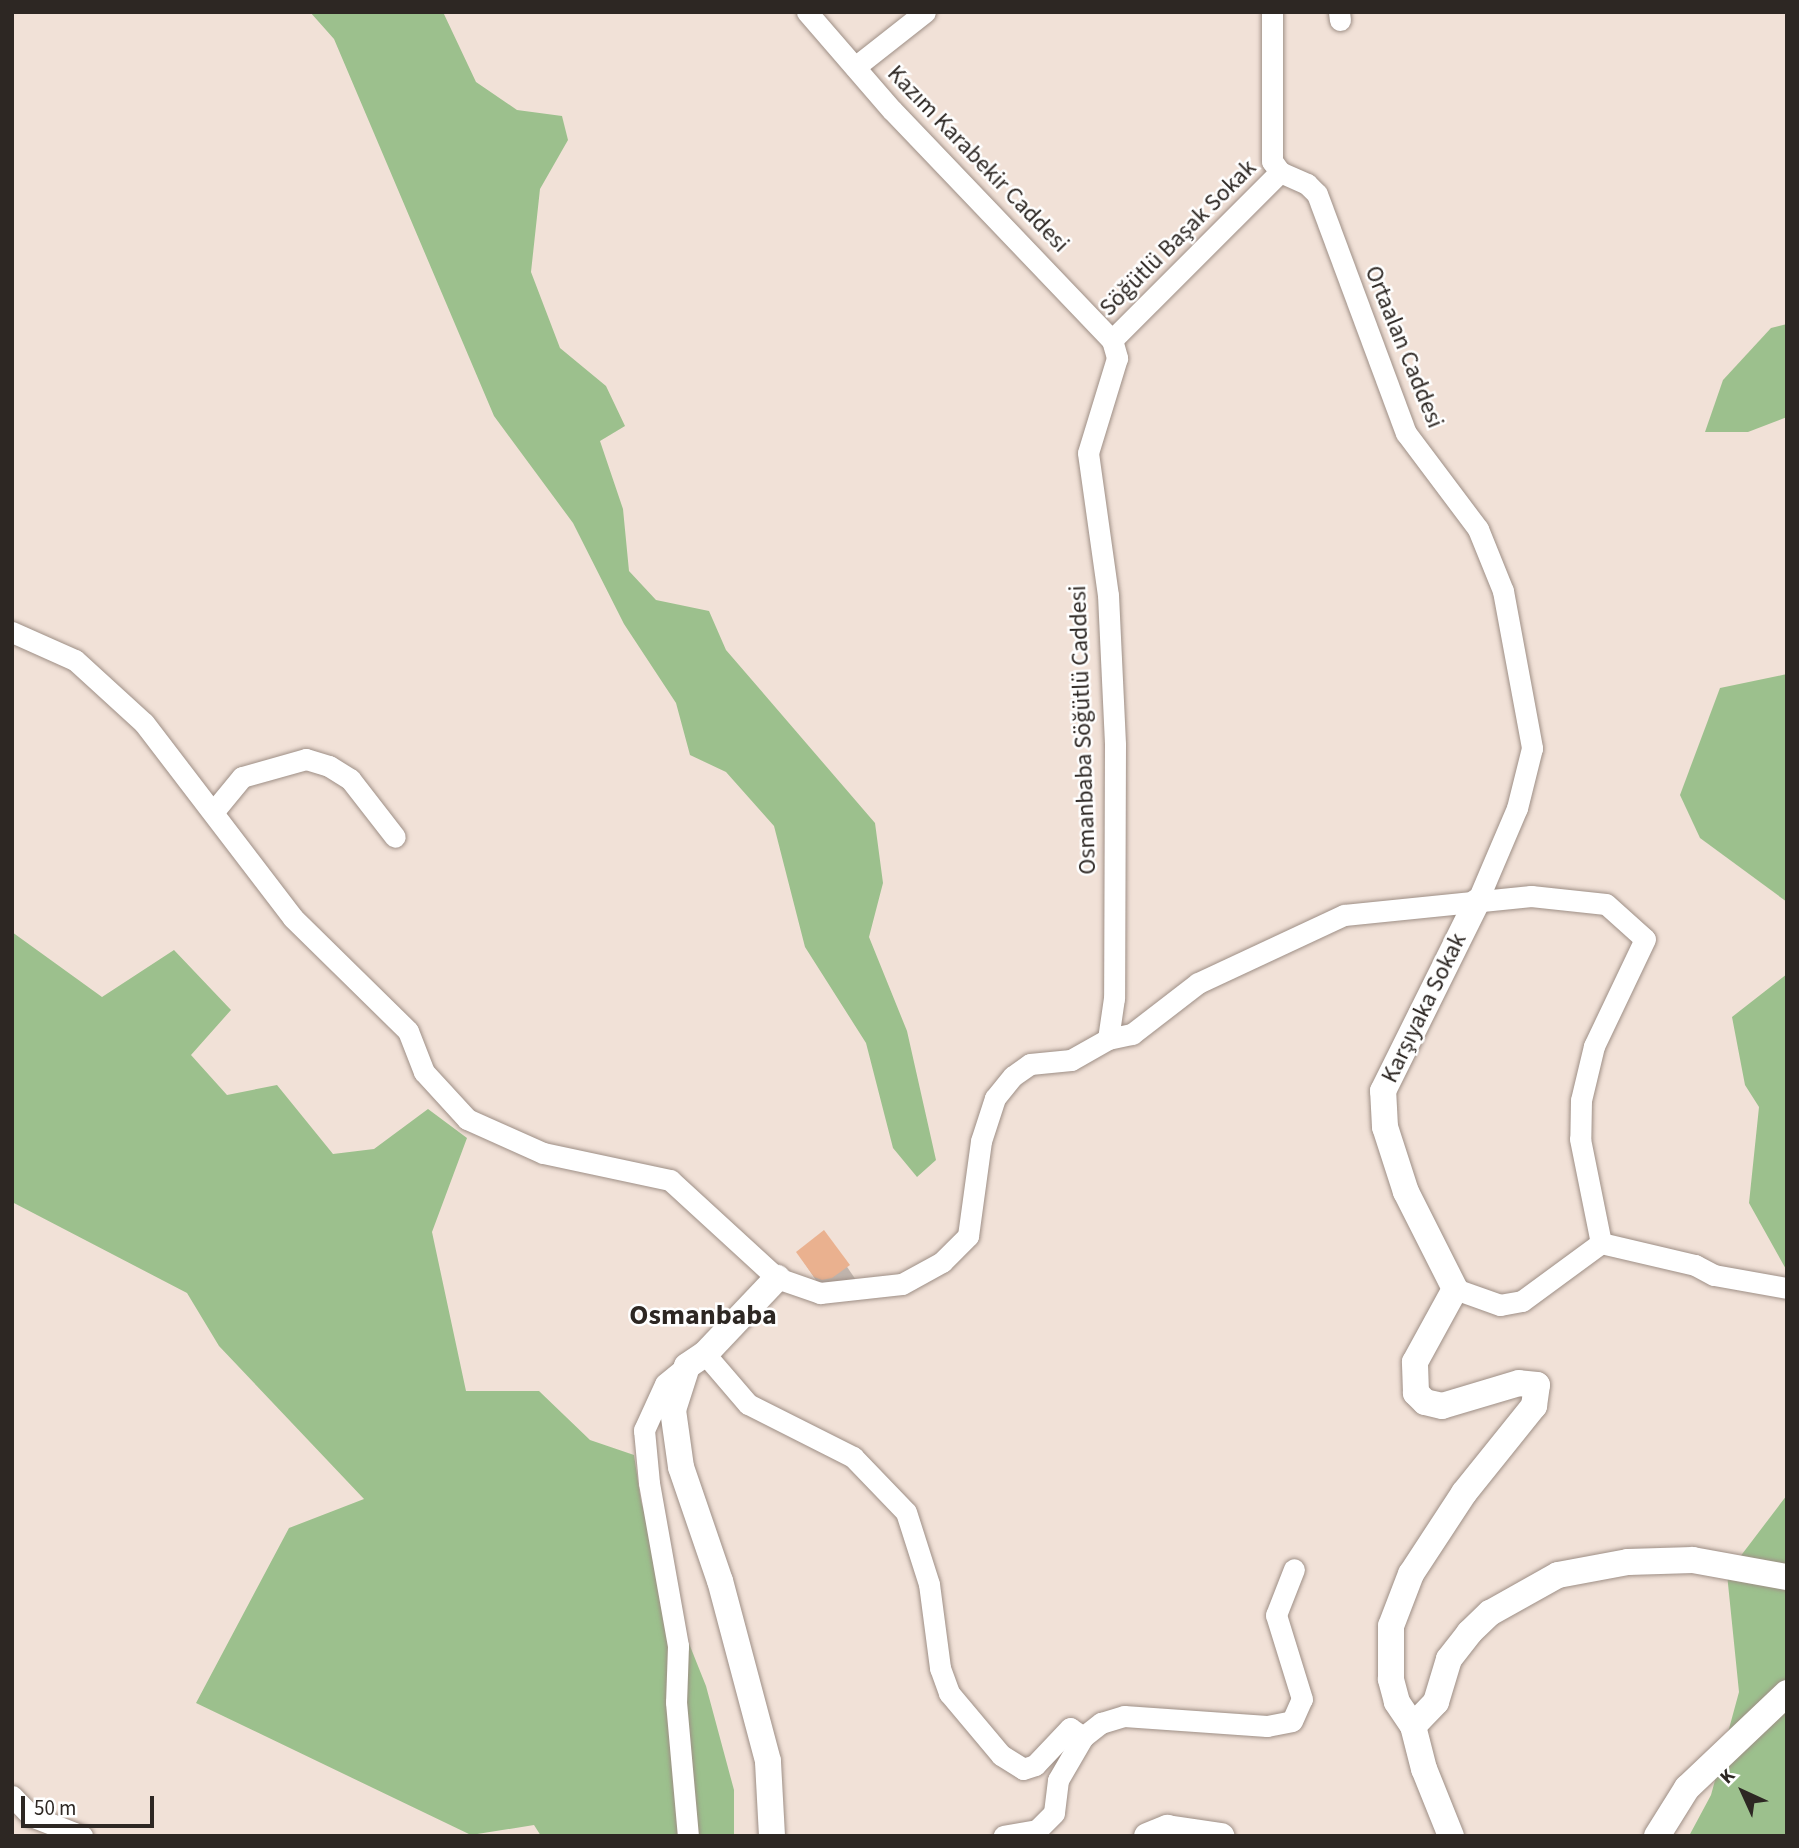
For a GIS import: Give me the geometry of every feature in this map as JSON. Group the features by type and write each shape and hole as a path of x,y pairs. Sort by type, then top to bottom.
{"street":[{"name":"Kazım Karabekir Caddesi","path":"807,12 855,67 1112,340"},
{"path":"855,67 925,12"},
{"path":"1272,12 1272,161 1280,172"},
{"name":"Söğütlü Başak Sokak","path":"1112,340 1280,172"},
{"name":"Ortaalan Caddesi","path":"1280,172 1307,184 1317,194 1406,433 1478,528 1503,590 1532,748 1517,808 1477,902"},
{"name":"Osmanbaba Söğütlü Caddesi","path":"1108,1039 1114,998 1115,745 1108,595 1088,482 1088,453 1117,358 1112,340"},
{"path":"12,632 75,660 144,723 214,811 293,918 408,1031 424,1072 467,1119 543,1153 670,1180 777,1278 696,1360 665,1384 645,1430 649,1483 678,1646 676,1702 688,1836"},
{"path":"214,811 242,777 306,759 330,766 350,779 395,837"},
{"path":"1477,902 1531,896 1606,904 1645,939 1594,1046 1581,1100 1580,1139 1601,1243"},
{"name":"Karşıyaka Sokak","path":"777,1278 820,1293 848,1291 902,1284 942,1262 968,1236 981,1141 995,1098 1013,1076 1030,1064 1071,1060 1108,1039 1132,1034 1198,983 1344,915 1477,902"},
{"name":"Karşıyaka Sokak","path":"1455,1289 1406,1192 1385,1127 1383,1091 1477,902"},
{"path":"1451,1836 1424,1769 1413,1726 1397,1702 1391,1679 1391,1626 1411,1574 1464,1493 1534,1406 1537,1385 1519,1383 1442,1406 1425,1402 1416,1393 1415,1362 1455,1289 1500,1305 1522,1301 1601,1243 1695,1265 1714,1275 1787,1288"},
{"path":"696,1360 748,1404 853,1457 906,1512 929,1584 940,1668 949,1693 1002,1755 1023,1769 1035,1765 1070,1728 1083,1737"},
{"path":"696,1360 673,1410 681,1467 720,1581 768,1761 772,1836"},
{"path":"1413,1726 1436,1702 1449,1659 1469,1633 1490,1613 1558,1575 1628,1562 1693,1560 1787,1577"},
{"path":"1004,1836 1037,1830 1054,1813 1058,1780 1083,1737 1101,1723 1124,1716 1267,1726 1292,1721 1302,1699 1276,1615 1294,1569"},
{"path":"1657,1836 1687,1788 1787,1693"},
{"path":"12,1796 31,1816 82,1836"},
{"path":"1147,1836 1167,1828 1221,1836"}],"green space":[{"path":"310,12 443,12 476,82 517,110 562,116 568,140 540,189 531,272 560,348 606,386 625,426 600,441 623,509 629,571 656,600 709,611 726,650 875,823 883,883 869,937 907,1031 936,1160 917,1177 893,1148 866,1043 805,947 774,826 726,772 690,755 676,703 624,624 573,523 494,416 334,39"},
{"path":"1787,324 1787,417 1748,432 1705,432 1723,380 1771,328"},
{"path":"1787,674 1787,902 1700,838 1680,795 1720,688"},
{"path":"12,932 102,997 174,950 231,1010 191,1055 227,1095 277,1085 333,1154 374,1149 428,1109 467,1138 432,1232 466,1391 539,1391 590,1440 634,1455 641,1501 664,1581 706,1686 734,1790 734,1836 541,1836 534,1825 471,1835 196,1703 289,1528 364,1499 219,1346 187,1293 12,1202"},
{"path":"1787,974 1787,1271 1749,1203 1759,1107 1745,1085 1732,1017"},
{"path":"1787,1495 1787,1836 1689,1836 1711,1795 1739,1692 1727,1574"}],"building":[{"path":"824,1230 850,1265 832,1278 822,1280 814,1277 796,1252"}],"district":[{"name":"Osmanbaba","path":"703,1315"}]}
